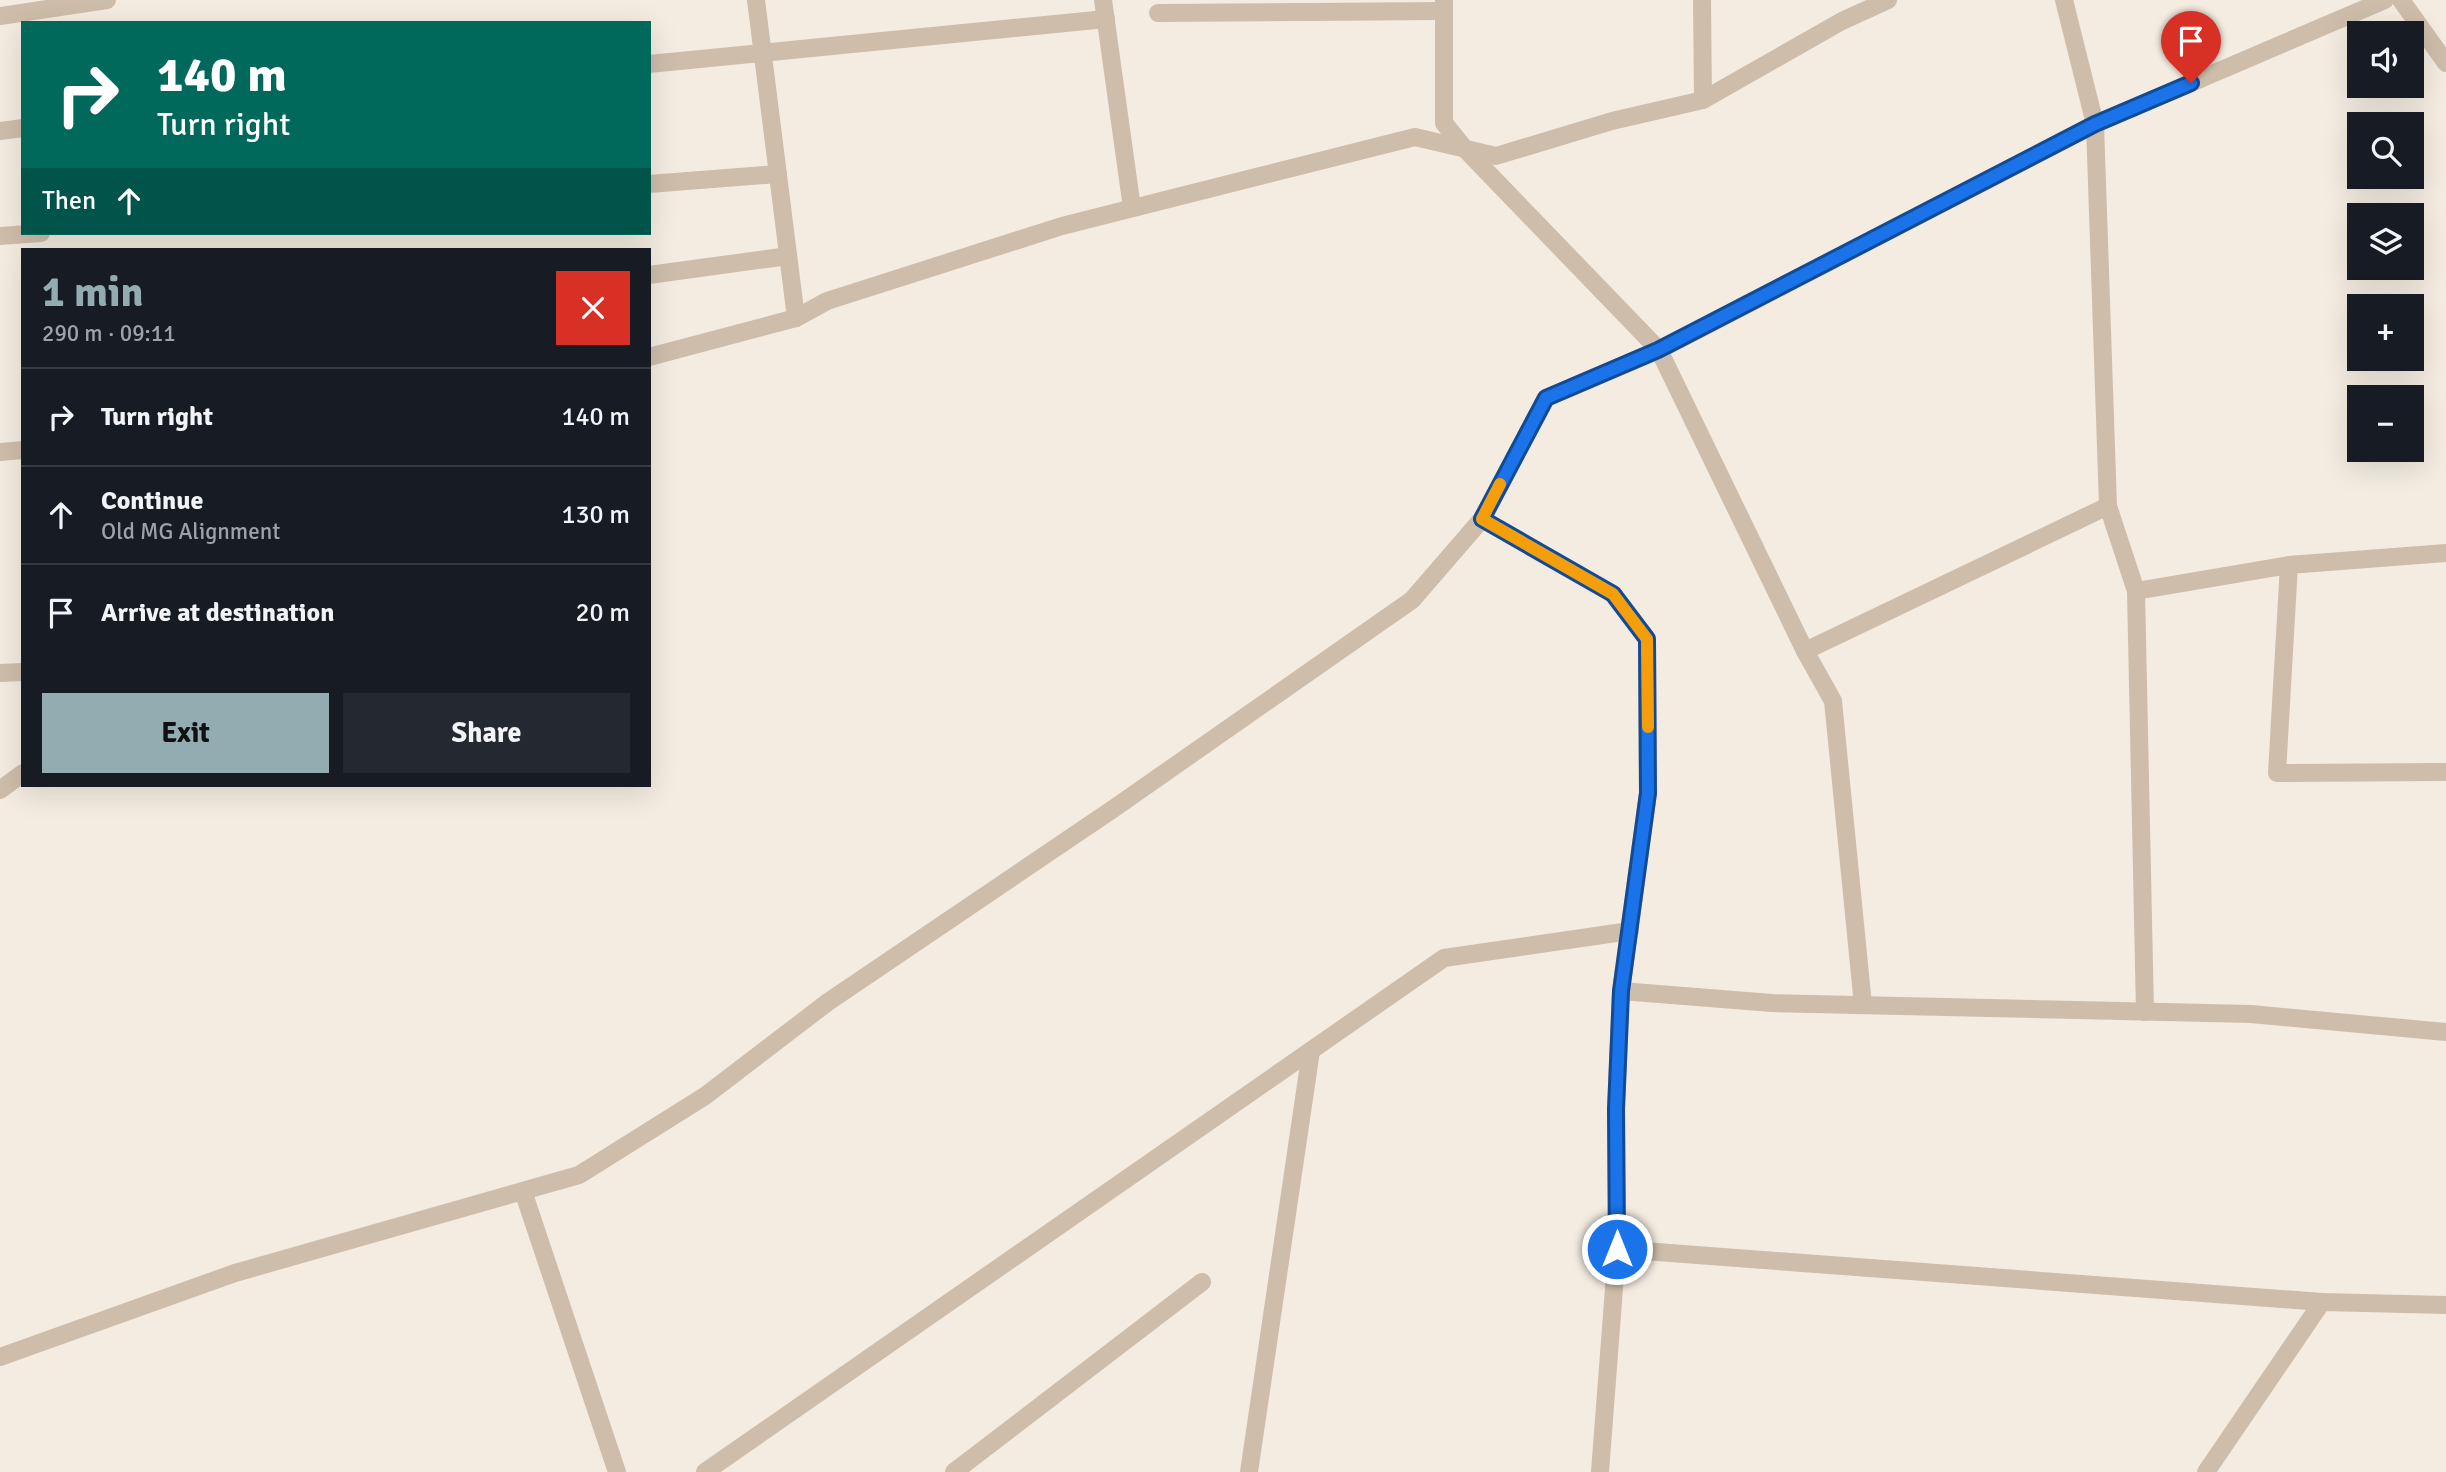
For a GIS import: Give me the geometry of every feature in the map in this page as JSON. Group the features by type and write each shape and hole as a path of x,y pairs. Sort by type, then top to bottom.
{"street":[{"path":"0,16 107,0"},
{"path":"756,0 796,318"},
{"path":"1103,0 1132,208"},
{"path":"1702,0 1703,100"},
{"path":"651,356 796,318 827,301 1062,226 1415,137 1496,156 1612,121 1703,100 1818,35 1888,0"},
{"path":"2064,0 2095,124 2108,506 2136,591 2145,1012"},
{"path":"0,1357 235,1273 579,1175 705,1096 828,1002 1113,809 1412,600 1482,519 1546,398 1658,350 2095,124 2385,0"},
{"path":"2401,0 2446,63"},
{"path":"1158,13 1444,6 1444,122 1465,149 1658,350 1805,651 1833,701 1863,1005"},
{"path":"651,64 1106,19"},
{"path":"0,131 21,128"},
{"path":"651,184 778,174"},
{"path":"0,236 21,234"},
{"path":"651,275 788,256"},
{"path":"0,452 21,450"},
{"path":"1805,651 2108,506"},
{"path":"1482,519 1613,594 1647,639 1648,793 1621,991 1616,1109 1617,1249 1600,1472"},
{"path":"2136,591 2289,565 2446,554"},
{"path":"2289,565 2277,773 2446,772"},
{"path":"0,673 21,672"},
{"path":"0,790 21,775"},
{"path":"705,1472 1444,958 1630,931"},
{"path":"1621,991 1772,1003 2251,1014 2446,1032"},
{"path":"1249,1472 1311,1051"},
{"path":"523,1191 617,1472"},
{"path":"1617,1249 2322,1302 2446,1305"},
{"path":"954,1472 1202,1282"},
{"path":"2206,1472 2322,1302"}],"slow traffic":[{"path":"1500,484 1482,519 1613,594 1647,639 1648,727"}],"route":[{"path":"1617,1249 1616,1109 1621,991 1648,793 1647,639 1613,594 1482,519 1546,398 1658,350 2095,124 2191,83"}]}
